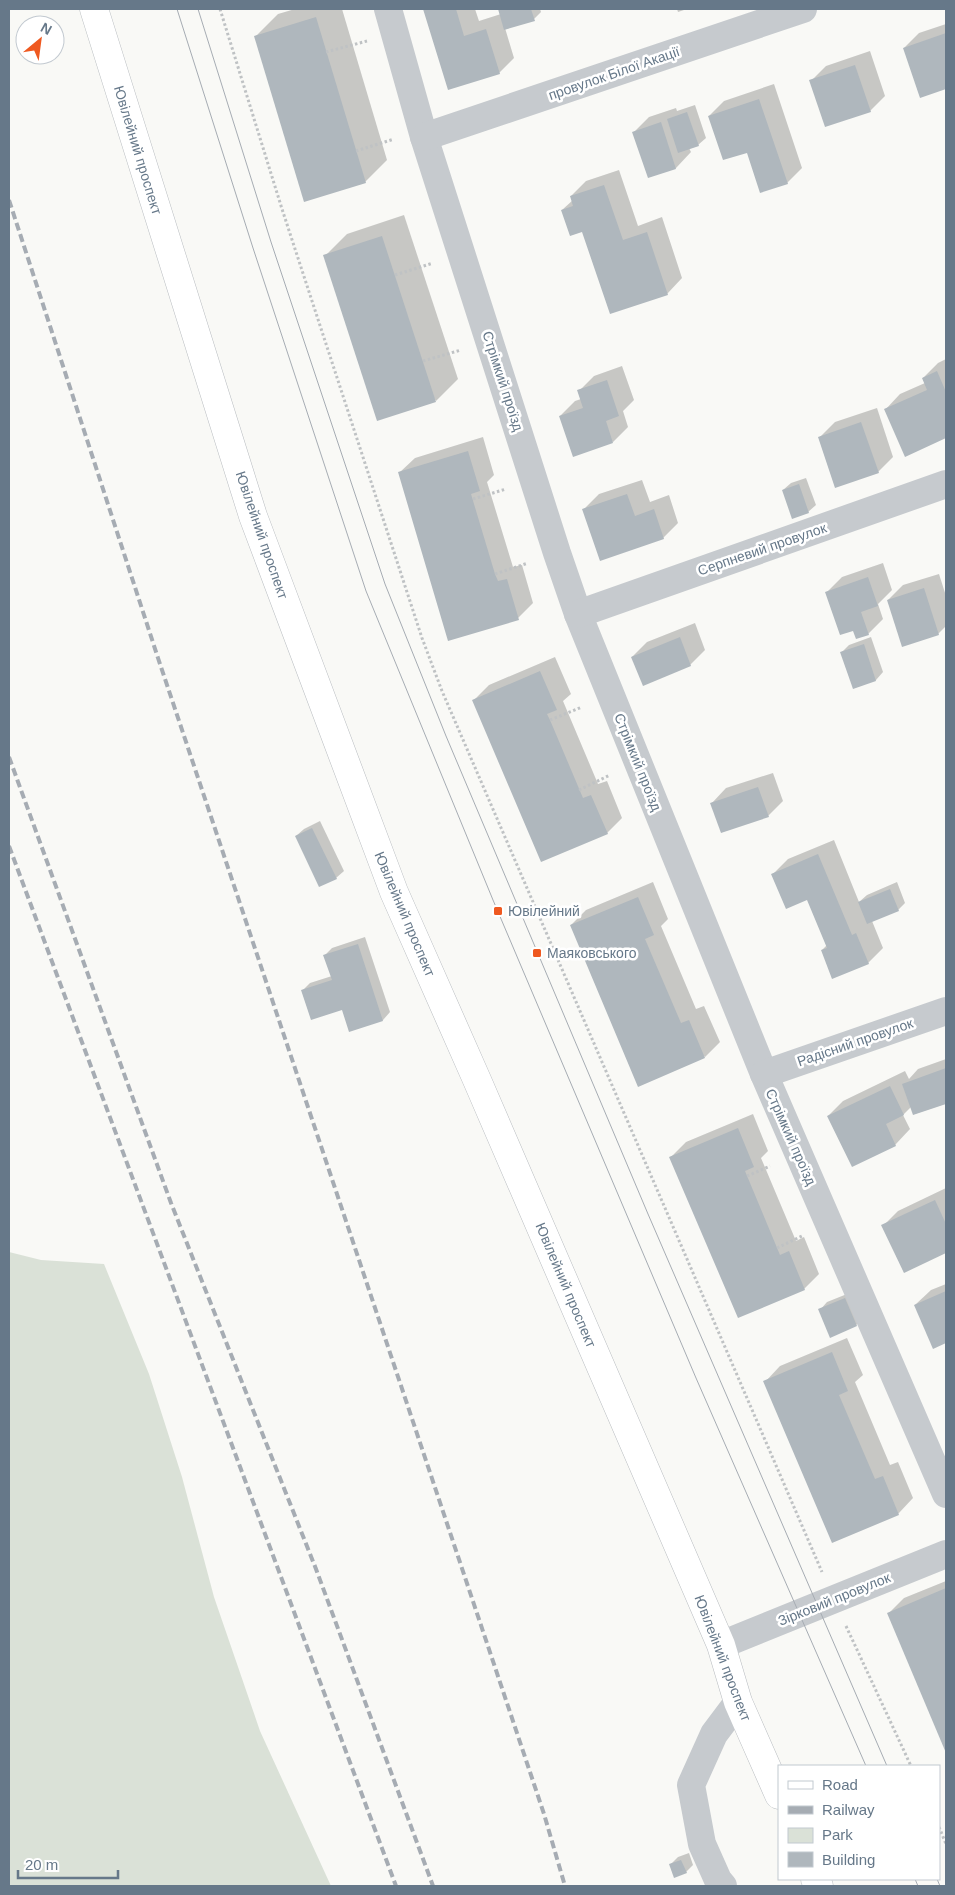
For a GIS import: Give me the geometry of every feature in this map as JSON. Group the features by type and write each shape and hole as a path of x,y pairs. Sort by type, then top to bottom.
{"main road":[{"name":"Ювілейний проспект","path":"94,9 253,516 394,892 478,1080 721,1645 738,1702 778,1793"}],"street":[{"name":"провулок Білої Акації","path":"423,134 803,9"},
{"name":"Стрімкий проїзд","path":"391,21 423,134 557,554 578,614 764,1074 946,1494"},
{"name":"Серпневий провулок","path":"578,614 946,484"},
{"name":"Радісний провулок","path":"764,1074 946,1011"},
{"name":"Зірковий провулок","path":"721,1645 946,1554"},
{"path":"723,1886 718,1880 702,1844 690,1784 714,1734 738,1702"}],"path":[{"path":"220,9 285,218 419,629 442,691 834,1600 911,1765"},
{"path":"326,52 391,21"},
{"path":"356,151 423,134"},
{"path":"395,275 462,254"},
{"path":"424,361 490,341"},
{"path":"940,1829 946,1844"}],"green space":[{"path":"9,1252 41,1260 104,1264 149,1374 182,1477 214,1597 260,1731 331,1886 9,1886"}],"building":[{"path":"423,9 456,9 464,36 486,29 500,74 448,90"},
{"path":"498,9 531,9 535,21 504,30"},
{"path":"316,17 366,183 304,202 254,36"},
{"path":"946,33 946,89 920,98 903,48"},
{"path":"855,65 871,112 825,127 809,80"},
{"path":"759,99 788,184 760,193 747,153 723,160 708,116"},
{"path":"687,112 699,146 678,153 667,119"},
{"path":"661,122 676,169 648,178 632,132"},
{"path":"604,185 623,240 647,232 668,295 610,314 582,232 570,236 561,210 573,206 570,196"},
{"path":"382,236 436,402 377,421 323,255"},
{"path":"937,371 946,392 946,438 905,457 884,409 927,390 922,378"},
{"path":"607,380 619,416 606,421 613,443 573,457 559,416 583,408 577,390"},
{"path":"861,422 879,473 835,488 818,437"},
{"path":"468,451 480,491 471,494 495,574 498,581 507,579 519,620 448,641 398,472"},
{"path":"799,484 809,513 792,519 782,490"},
{"path":"627,494 635,516 654,509 664,539 600,561 582,509"},
{"path":"868,577 878,606 861,612 869,635 856,639 853,631 840,635 825,592"},
{"path":"924,588 939,635 902,647 887,600"},
{"path":"680,637 691,666 643,686 631,657"},
{"path":"864,644 876,681 853,689 840,652"},
{"path":"540,671 557,710 547,714 583,798 591,795 608,834 541,862 472,700"},
{"path":"758,787 769,817 721,833 710,803"},
{"path":"312,828 337,879 319,887 295,836"},
{"path":"818,854 852,935 856,933 869,964 832,979 821,950 827,948 807,900 786,909 771,874"},
{"path":"890,889 899,911 867,924 858,902"},
{"path":"638,897 654,935 645,939 681,1023 689,1020 705,1058 638,1087 570,925"},
{"path":"358,944 383,1021 349,1032 342,1010 311,1020 301,990 332,980 323,955"},
{"path":"946,1068 946,1104 913,1115 902,1084"},
{"path":"890,1086 904,1115 886,1124 896,1146 852,1167 827,1116"},
{"path":"738,1128 754,1167 745,1171 780,1255 789,1251 805,1290 738,1318 669,1157"},
{"path":"935,1200 946,1224 946,1253 904,1273 881,1225"},
{"path":"946,1291 946,1343 933,1349 914,1305"},
{"path":"845,1298 857,1326 830,1338 818,1309"},
{"path":"832,1352 848,1391 839,1395 875,1479 883,1476 899,1515 832,1543 763,1381"},
{"path":"946,1588 946,1753 887,1613"},
{"path":"681,1860 687,1873 674,1878 669,1864"}],"tram line":[{"path":"177,9 253,248 366,591 493,900 696,1378 866,1765"},
{"path":"198,9 271,242 385,584 446,736 648,1214 887,1765"},
{"path":"915,1880 918,1886"},
{"path":"937,1880 940,1886"}],"railway":[{"path":"9,200 158,658 544,1814 565,1886"},
{"path":"9,757 171,1203 316,1569 433,1886"},
{"path":"9,846 396,1886"}],"place":[{"name":"Ювілейний","path":"498,911"},
{"name":"Маяковського","path":"537,953"}]}
